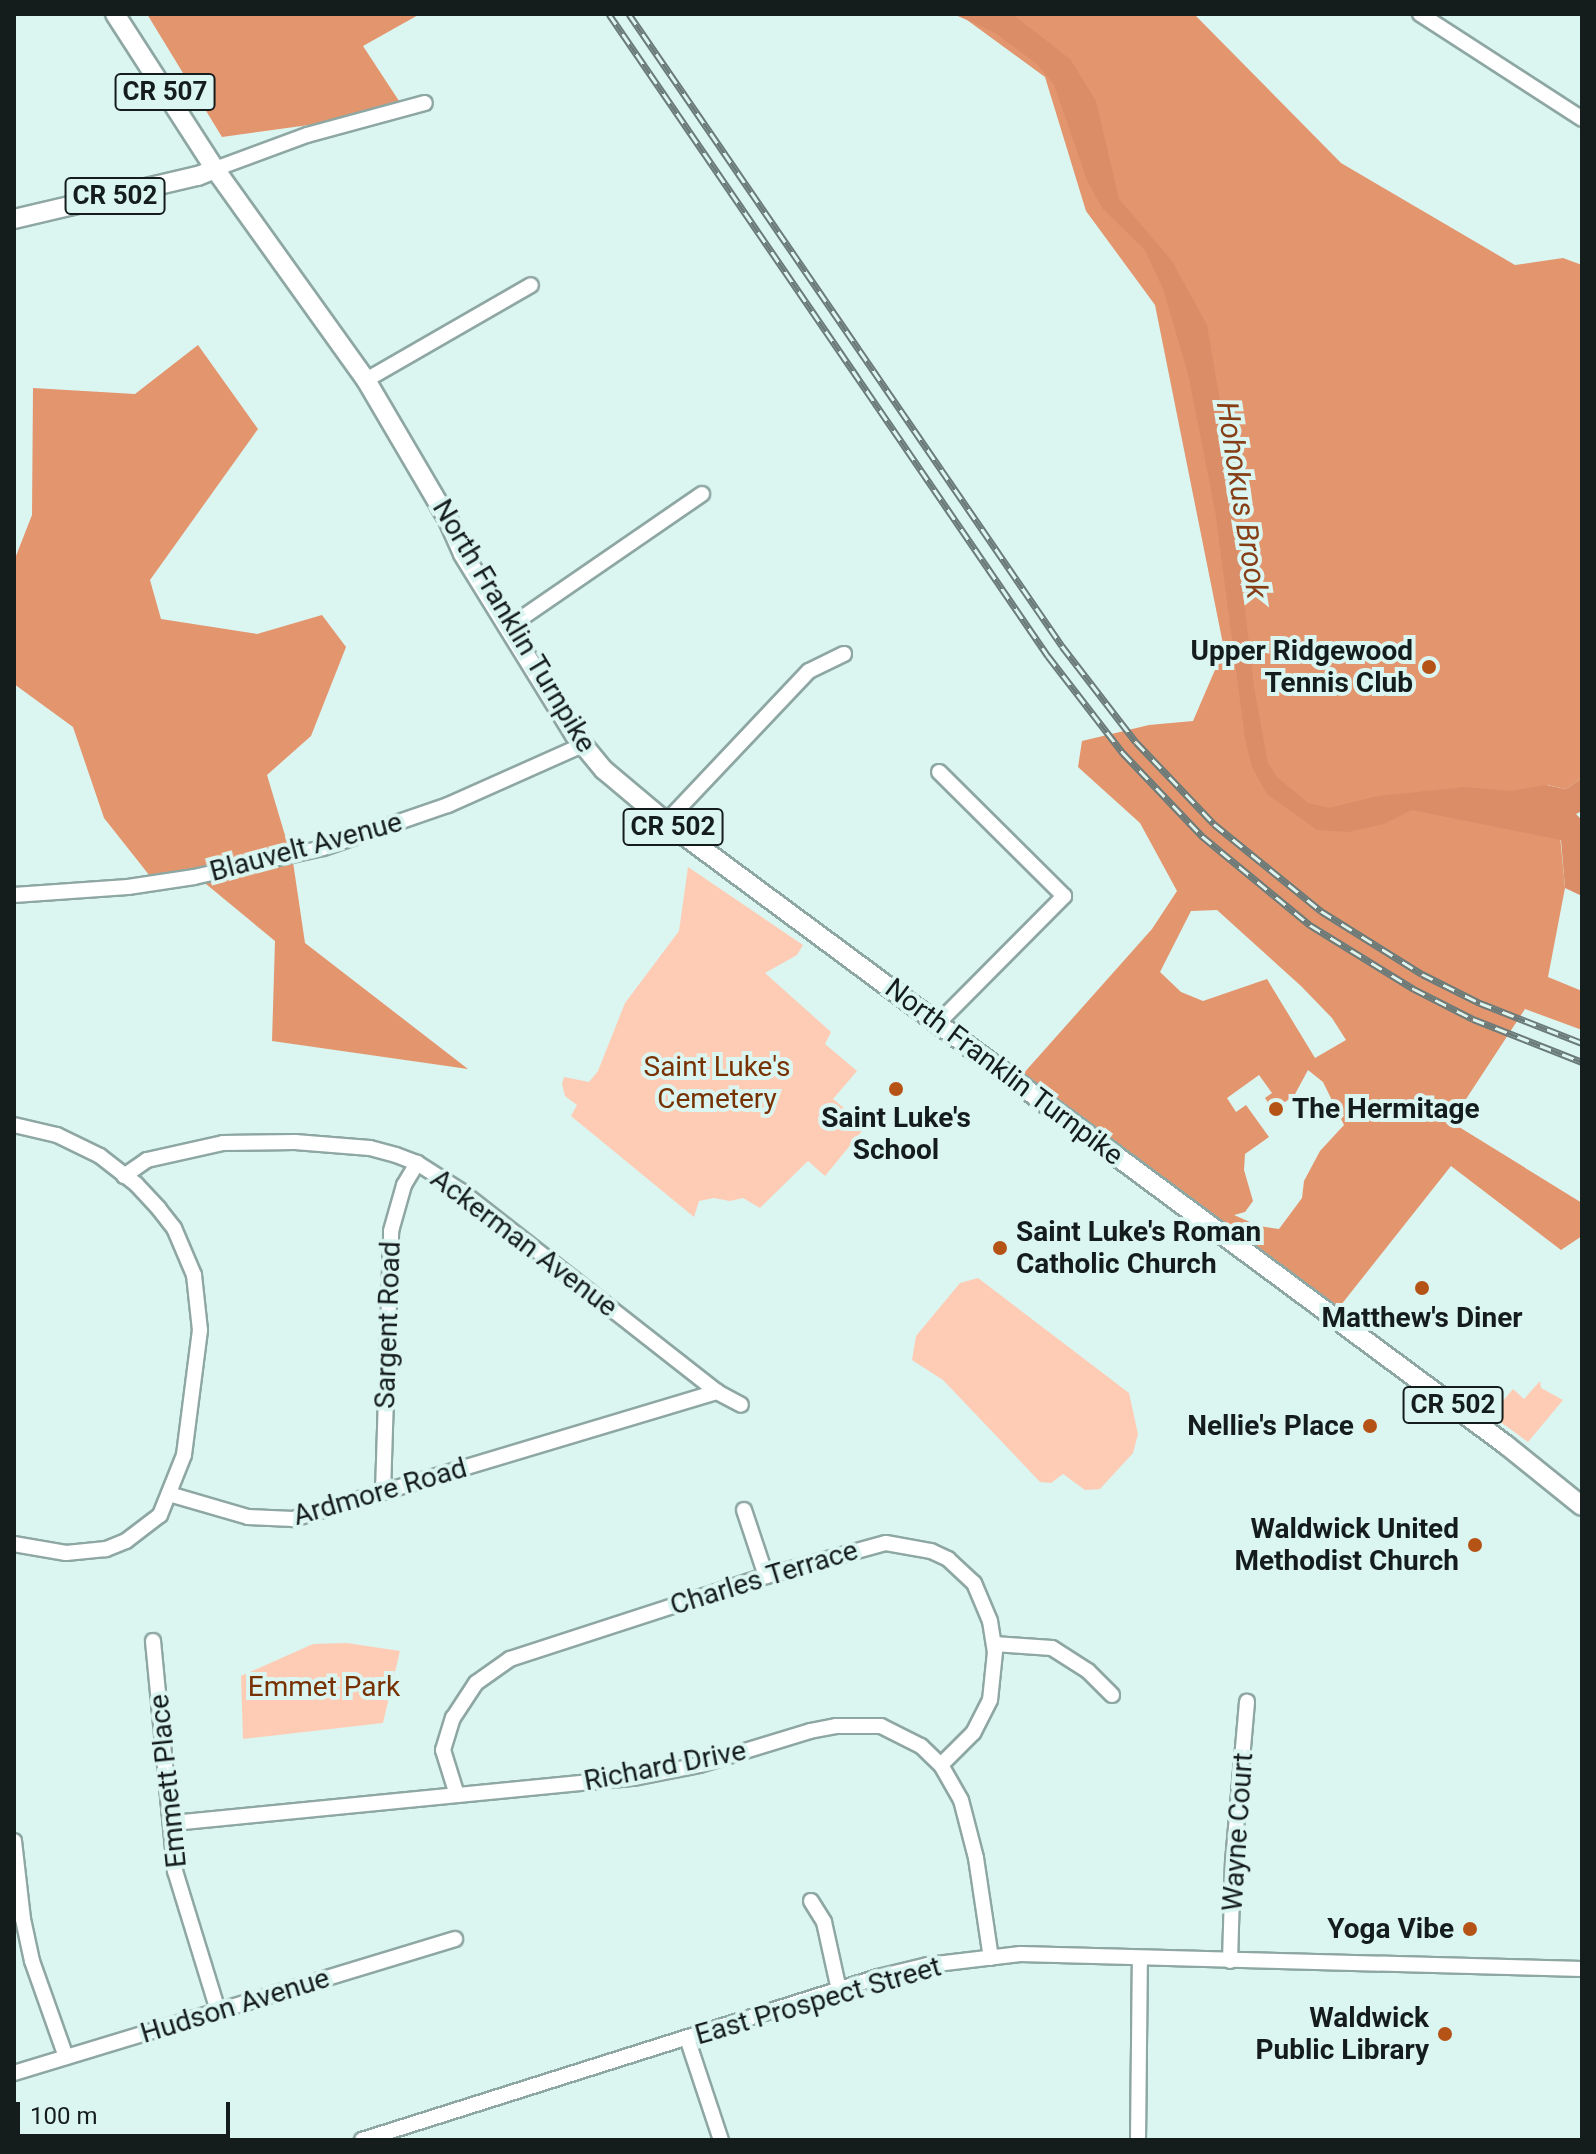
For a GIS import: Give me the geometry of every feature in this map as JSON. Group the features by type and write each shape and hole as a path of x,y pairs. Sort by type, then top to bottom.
{"main road":[{"name":"North Franklin Turnpike","path":"115,14 215,169 366,380 448,520 463,554 583,745 628,793 1506,1445 1582,1506"},
{"name":"CR 502","path":"14,219 198,176 215,169"}],"street":[{"path":"1420,14 1582,119"},
{"path":"215,169 307,135 425,103"},
{"path":"366,380 531,285"},
{"path":"510,626 702,494"},
{"path":"666,822 809,671 844,654"},
{"name":"Blauvelt Avenue","path":"14,895 128,887 194,877 323,848 448,805 583,745"},
{"path":"938,1023 1064,896 939,772"},
{"path":"14,1125 75,1143 124,1176 151,1200 174,1228 194,1275 200,1330 184,1455 160,1515 144,1530 106,1549 66,1553 14,1544"},
{"name":"Ackerman Avenue","path":"124,1176 147,1160 188,1149 259,1140 370,1148 417,1163 461,1191 717,1392 741,1405"},
{"name":"Sargent Road","path":"383,1492 391,1231 404,1185 417,1163"},
{"name":"Ardmore Road","path":"169,1494 270,1520 316,1514 717,1392"},
{"path":"744,1510 766,1576"},
{"name":"Charles Terrace","path":"457,1795 445,1765 443,1750 448,1732 460,1703 490,1672 510,1659 766,1576 886,1543 931,1551 948,1559 974,1583 986,1609 994,1644 995,1676 984,1717 941,1765"},
{"name":"Emmett Place","path":"153,1641 173,1823 175,1871 218,2011"},
{"path":"994,1644 1052,1648 1088,1671 1112,1695"},
{"name":"Wayne Court","path":"1230,1961 1233,1862 1247,1702"},
{"name":"Richard Drive","path":"173,1823 634,1778 735,1755 810,1731 856,1725 881,1726 921,1746 941,1765 961,1800 970,1828 991,1958"},
{"path":"14,1841 23,1919 32,1961 66,2057"},
{"path":"811,1901 824,1922 839,1990"},
{"name":"Hudson Avenue","path":"14,2073 455,1939"},
{"name":"East Prospect Street","path":"362,2140 839,1990 928,1965 1020,1954 1140,1960 1582,1969"},
{"path":"1138,2140 1140,1960"},
{"path":"687,2038 721,2140"}],"green space":[{"name":"Saint Luke's Cemetery","path":"688,867 803,945 797,955 765,973 831,1032 825,1044 857,1071 833,1099 866,1126 825,1176 808,1161 760,1208 743,1198 730,1201 714,1198 699,1201 694,1217 571,1116 577,1105 565,1096 562,1084 564,1077 589,1082 598,1071 625,1003 679,931"},
{"path":"978,1278 1129,1393 1138,1434 1133,1453 1100,1489 1085,1490 1063,1474 1051,1483 1040,1482 943,1380 912,1360 916,1336 960,1283"},
{"path":"1540,1381 1541,1388 1563,1400 1528,1442 1491,1415 1513,1389 1524,1399"},
{"name":"Emmet Park","path":"347,1643 400,1651 383,1723 243,1739 241,1676 313,1644"}],"shaded area":[{"path":"147,14 420,14 363,46 399,101 316,124 222,137"},
{"path":"953,14 1194,14 1341,163 1515,265 1563,258 1582,265 1582,778 1566,789 1547,785 1559,825 1565,888 1548,977 1582,991 1582,1030 1525,1009 1451,1122 1582,1203 1582,1236 1561,1250 1451,1166 1337,1310 1023,1074 1152,929 1177,891 1140,823 1078,767 1082,741 1149,725 1193,721 1224,649 1155,305 1086,211 1045,77 967,20","holes":["1217,910 1301,986 1332,1018 1346,1040 1315,1058 1267,979 1203,1001 1181,992 1160,972 1191,911","1308,1070 1323,1082 1344,1125 1320,1151 1304,1181 1302,1198 1279,1229 1259,1226 1234,1215 1245,1212 1253,1201 1244,1170 1245,1154 1269,1137 1246,1105 1236,1112 1227,1098 1259,1075 1272,1093 1265,1098 1269,1104 1278,1098 1282,1104 1294,1096"]},
{"path":"955,14 1012,14 1070,59 1096,101 1119,199 1172,261 1207,325 1224,425 1254,687 1268,763 1278,778 1308,803 1329,808 1378,796 1466,787 1510,791 1546,785 1566,789 1582,778 1582,811 1576,814 1582,820 1582,896 1565,888 1561,840 1412,810 1384,824 1348,832 1317,830 1267,794 1252,767 1245,738 1215,510 1188,374 1163,289 1145,250 1102,208 1087,180 1054,85 1037,64 995,33"},
{"path":"198,345 258,429 150,580 161,619 257,634 322,615 346,647 311,736 267,775 293,862 305,943 468,1069 272,1041 275,941 206,884 157,885 104,818 73,727 14,684 14,561 32,515 33,388 135,394"}],"railway":[{"path":"609,14 1048,656 1123,753 1202,836 1310,925 1414,989 1473,1019 1582,1062"},
{"path":"629,14 1062,646 1136,742 1214,824 1321,911 1422,974 1480,1003 1582,1043"}],"place":[{"name":"Upper Ridgewood Tennis Club","path":"1429,667"},
{"name":"Saint Luke's School","path":"896,1089"},
{"name":"The Hermitage","path":"1276,1109"},
{"name":"Saint Luke's Roman Catholic Church","path":"1000,1248"},
{"name":"Matthew's Diner","path":"1422,1288"},
{"name":"Nellie's Place","path":"1370,1426"},
{"name":"Waldwick United Methodist Church","path":"1475,1545"},
{"name":"Yoga Vibe","path":"1470,1929"},
{"name":"Waldwick Public Library","path":"1445,2034"}],"water label":[{"name":"Hohokus Brook","path":"1242,500"}]}
